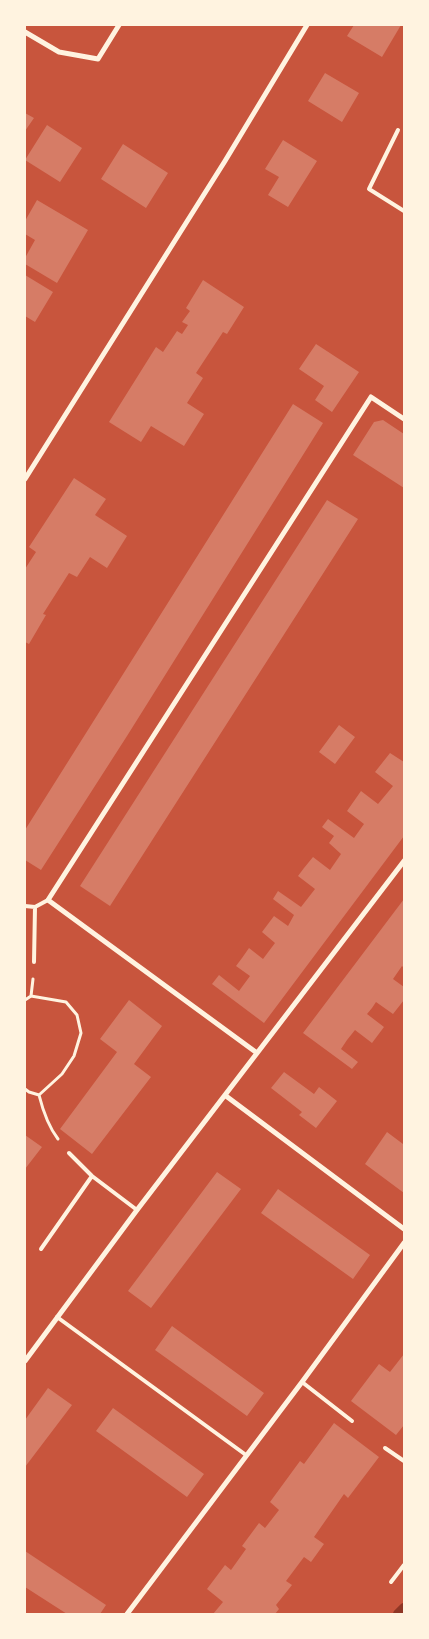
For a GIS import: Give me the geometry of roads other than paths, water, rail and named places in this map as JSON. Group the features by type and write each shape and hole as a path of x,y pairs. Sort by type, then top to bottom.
{"street":[{"path":"25,32 59,52 98,58 119,25"},
{"path":"25,479 225,161 307,25"},
{"path":"258,1053 48,900 371,397 404,418"},
{"path":"25,1361 137,1210 404,861"},
{"path":"226,1096 404,1229"},
{"path":"127,1614 404,1244"}],"lane":[{"path":"398,130 369,189 404,211"},
{"path":"25,906 35,907 48,900"},
{"path":"34,962 35,907"},
{"path":"69,1153 92,1176 137,1210"},
{"path":"41,1249 92,1176"},
{"path":"57,1317 246,1455"},
{"path":"302,1382 352,1421"},
{"path":"385,1448 404,1461"},
{"path":"391,1582 404,1565"}],"waterway":[{"path":"398,1614 404,1608"}]}
